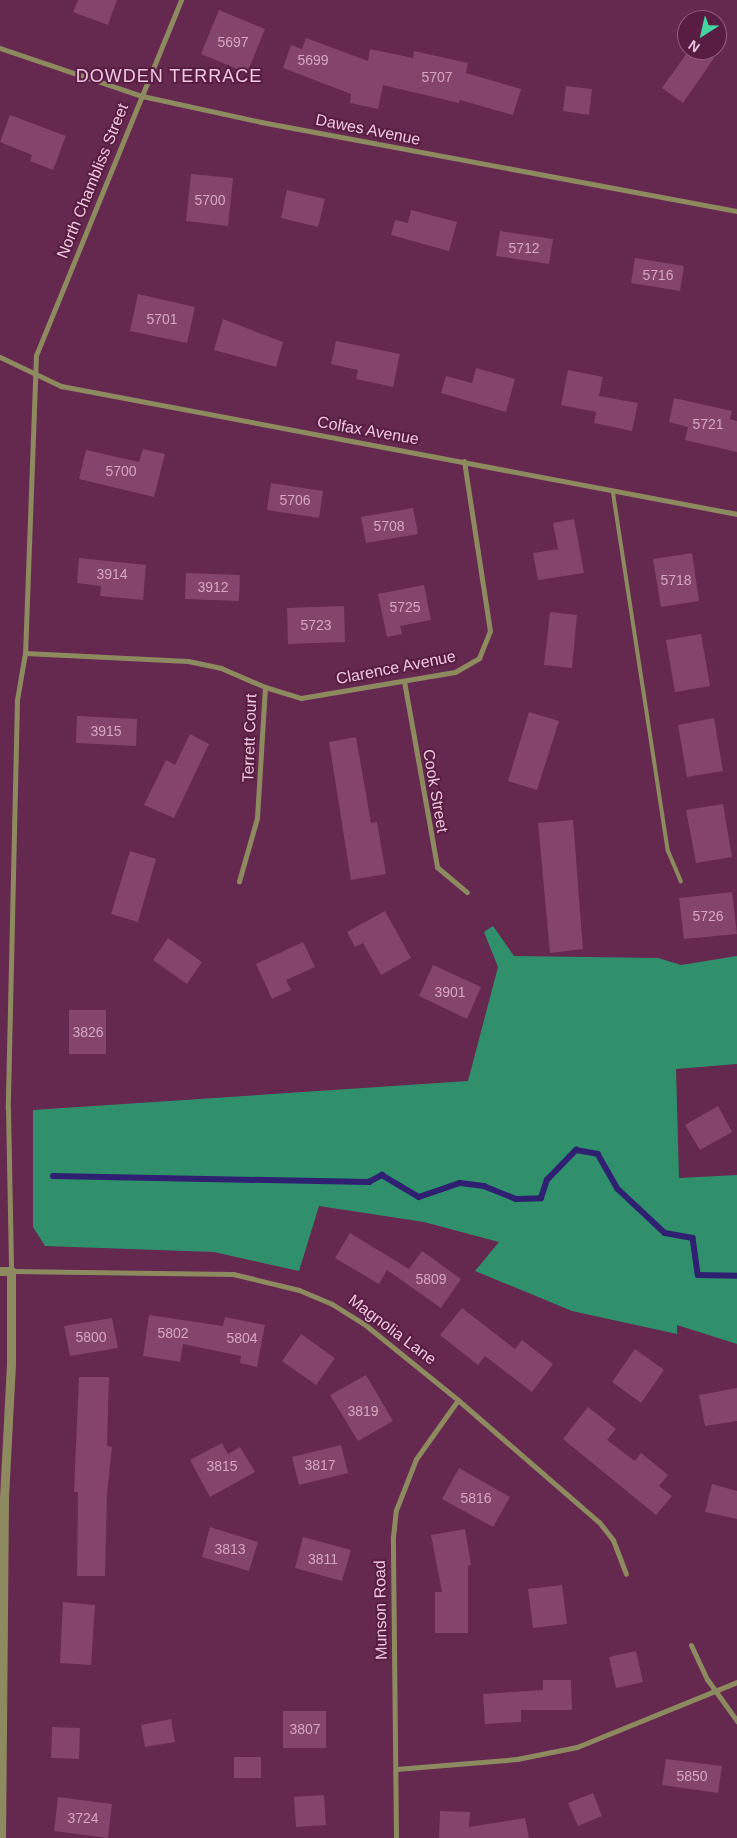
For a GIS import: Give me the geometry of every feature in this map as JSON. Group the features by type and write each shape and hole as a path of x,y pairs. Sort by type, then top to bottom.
{"street":[{"name":"North Chambliss Street","path":"11,1271 8,1109 18,700 25,653 36,355 182,0"},
{"name":"Dawes Avenue","path":"0,48 142,96 261,122 737,211"},
{"name":"Colfax Avenue","path":"0,357 36,372 62,386 464,461 613,493 737,514"},
{"name":"Clarence Avenue","path":"265,687 301,698 404,681 468,667 487,645 490,631 464,461"},
{"name":"Terrett Court","path":"25,653 188,661 221,668 265,687 258,818 239,881"},
{"name":"Cook Street","path":"404,681 437,867 467,892"},
{"name":"Magnolia Lane","path":"0,1271 160,1271 233,1274 267,1280 316,1297 363,1324 458,1400 599,1522 613,1540 626,1574"},
{"path":"1,1838 1,1741 11,1271"},
{"name":"Munson Road","path":"396,1838 393,1537 396,1510 416,1459 458,1400"},
{"path":"690,1645 737,1721"},
{"path":"396,1769 517,1759 577,1747 716,1688 737,1682"}],"lane":[{"path":"613,493 668,852 681,882"}],"green space":[{"path":"493,926 514,956 658,958 681,965 737,956 737,1064 676,1069 679,1178 737,1175 737,1344 677,1325 677,1334 572,1311 475,1271 499,1242 424,1222 319,1206 299,1271 214,1252 45,1246 33,1227 33,1110 468,1081 498,967 484,932"}],"building":[{"path":"78,0 117,0 108,25 73,12"},
{"path":"219,10 265,29 247,73 201,54"},
{"path":"306,38 368,61 370,49 413,58 414,51 468,63 466,73 521,89 513,115 460,100 459,103 383,85 378,109 350,103 351,94 283,68 291,45 302,49"},
{"path":"682,60 713,60 683,103 662,88"},
{"path":"566,86 592,89 589,115 563,111"},
{"path":"10,115 66,136 53,170 30,161 32,155 0,142"},
{"path":"191,174 233,178 228,226 186,221"},
{"path":"287,190 325,199 318,227 281,218"},
{"path":"411,210 457,222 449,251 391,235 395,220 408,223"},
{"path":"500,231 553,239 549,264 496,256"},
{"path":"635,258 684,266 680,291 631,283"},
{"path":"138,294 195,307 187,343 130,331"},
{"path":"223,319 283,342 276,367 214,350"},
{"path":"336,341 400,354 393,387 356,379 358,370 331,364"},
{"path":"476,368 515,379 506,412 441,393 446,376 472,383"},
{"path":"568,370 603,377 599,396 638,403 632,431 594,423 596,412 561,405"},
{"path":"674,398 732,411 730,419 737,421 737,452 685,440 688,427 669,422"},
{"path":"143,449 165,454 154,497 79,479 86,450 139,462"},
{"path":"271,483 323,491 319,518 267,510"},
{"path":"413,508 418,534 366,543 361,517"},
{"path":"574,519 584,573 538,580 533,553 558,549 553,523"},
{"path":"692,553 699,601 661,607 653,559"},
{"path":"79,558 146,565 143,600 100,596 101,586 77,583"},
{"path":"186,573 240,575 239,601 185,599"},
{"path":"424,585 431,620 400,626 402,634 387,637 378,594"},
{"path":"344,606 345,642 288,644 287,608"},
{"path":"550,612 577,615 572,668 544,665"},
{"path":"701,634 710,686 675,692 666,640"},
{"path":"529,712 559,721 537,790 508,781"},
{"path":"77,716 137,719 136,746 76,743"},
{"path":"714,718 723,771 687,777 678,725"},
{"path":"190,734 209,744 174,818 144,805 166,760 175,765"},
{"path":"356,737 371,823 377,822 386,874 351,880 329,742"},
{"path":"723,804 732,857 696,863 686,810"},
{"path":"573,820 583,949 550,953 538,823"},
{"path":"130,851 156,859 138,922 111,914"},
{"path":"732,892 737,934 684,939 679,898"},
{"path":"385,911 411,958 381,975 363,943 355,947 347,932"},
{"path":"168,938 202,962 187,984 153,960"},
{"path":"303,942 315,967 286,980 291,990 272,999 256,964"},
{"path":"433,965 481,987 467,1019 419,996"},
{"path":"69,1010 106,1010 106,1054 69,1054"},
{"path":"718,1106 732,1132 700,1150 685,1125"},
{"path":"350,1233 409,1269 422,1251 461,1279 441,1308 387,1270 379,1284 335,1258"},
{"path":"462,1308 515,1349 522,1340 553,1364 532,1392 485,1356 478,1365 440,1335"},
{"path":"149,1315 223,1326 225,1317 265,1325 257,1367 240,1363 241,1356 183,1344 180,1362 143,1356"},
{"path":"112,1318 118,1348 70,1356 64,1326"},
{"path":"301,1334 335,1358 316,1385 282,1361"},
{"path":"635,1349 664,1370 641,1403 612,1382"},
{"path":"366,1375 393,1421 358,1441 330,1395"},
{"path":"79,1377 109,1377 107,1446 112,1447 107,1494 105,1576 77,1576 78,1492 74,1492"},
{"path":"737,1388 737,1421 705,1426 699,1395"},
{"path":"588,1407 616,1429 607,1440 635,1461 641,1453 668,1475 659,1486 672,1496 656,1515 563,1439"},
{"path":"222,1443 228,1454 240,1447 255,1472 210,1497 190,1460"},
{"path":"341,1445 348,1473 299,1485 292,1457"},
{"path":"459,1468 510,1497 493,1527 442,1499"},
{"path":"712,1484 737,1491 737,1519 705,1512"},
{"path":"210,1527 258,1542 249,1571 202,1557"},
{"path":"465,1529 471,1565 468,1566 468,1633 435,1633 435,1592 442,1592 431,1535"},
{"path":"303,1537 351,1550 342,1581 295,1568"},
{"path":"562,1585 567,1624 533,1628 528,1589"},
{"path":"63,1602 95,1605 91,1665 60,1663"},
{"path":"636,1651 643,1682 616,1688 609,1657"},
{"path":"543,1680 571,1680 572,1710 521,1710 521,1722 485,1724 483,1694 543,1690"},
{"path":"283,1711 326,1711 326,1748 283,1748"},
{"path":"171,1719 175,1742 145,1747 141,1725"},
{"path":"52,1727 80,1728 79,1759 51,1758"},
{"path":"234,1757 261,1757 261,1778 234,1778"},
{"path":"666,1759 722,1766 718,1793 662,1785"},
{"path":"593,1793 602,1816 578,1826 568,1803"},
{"path":"324,1795 326,1825 296,1827 294,1797"},
{"path":"58,1797 112,1804 108,1838 54,1831"},
{"path":"440,1811 470,1812 469,1827 525,1818 529,1838 439,1838"}],"waterway":[{"path":"53,1176 369,1182 382,1175 419,1197 460,1183 484,1186 517,1199 541,1198 547,1180 576,1150 598,1154 618,1189 665,1233 693,1238 698,1275 737,1276"}],"district":[{"name":"DOWDEN TERRACE","path":"169,76"}]}
